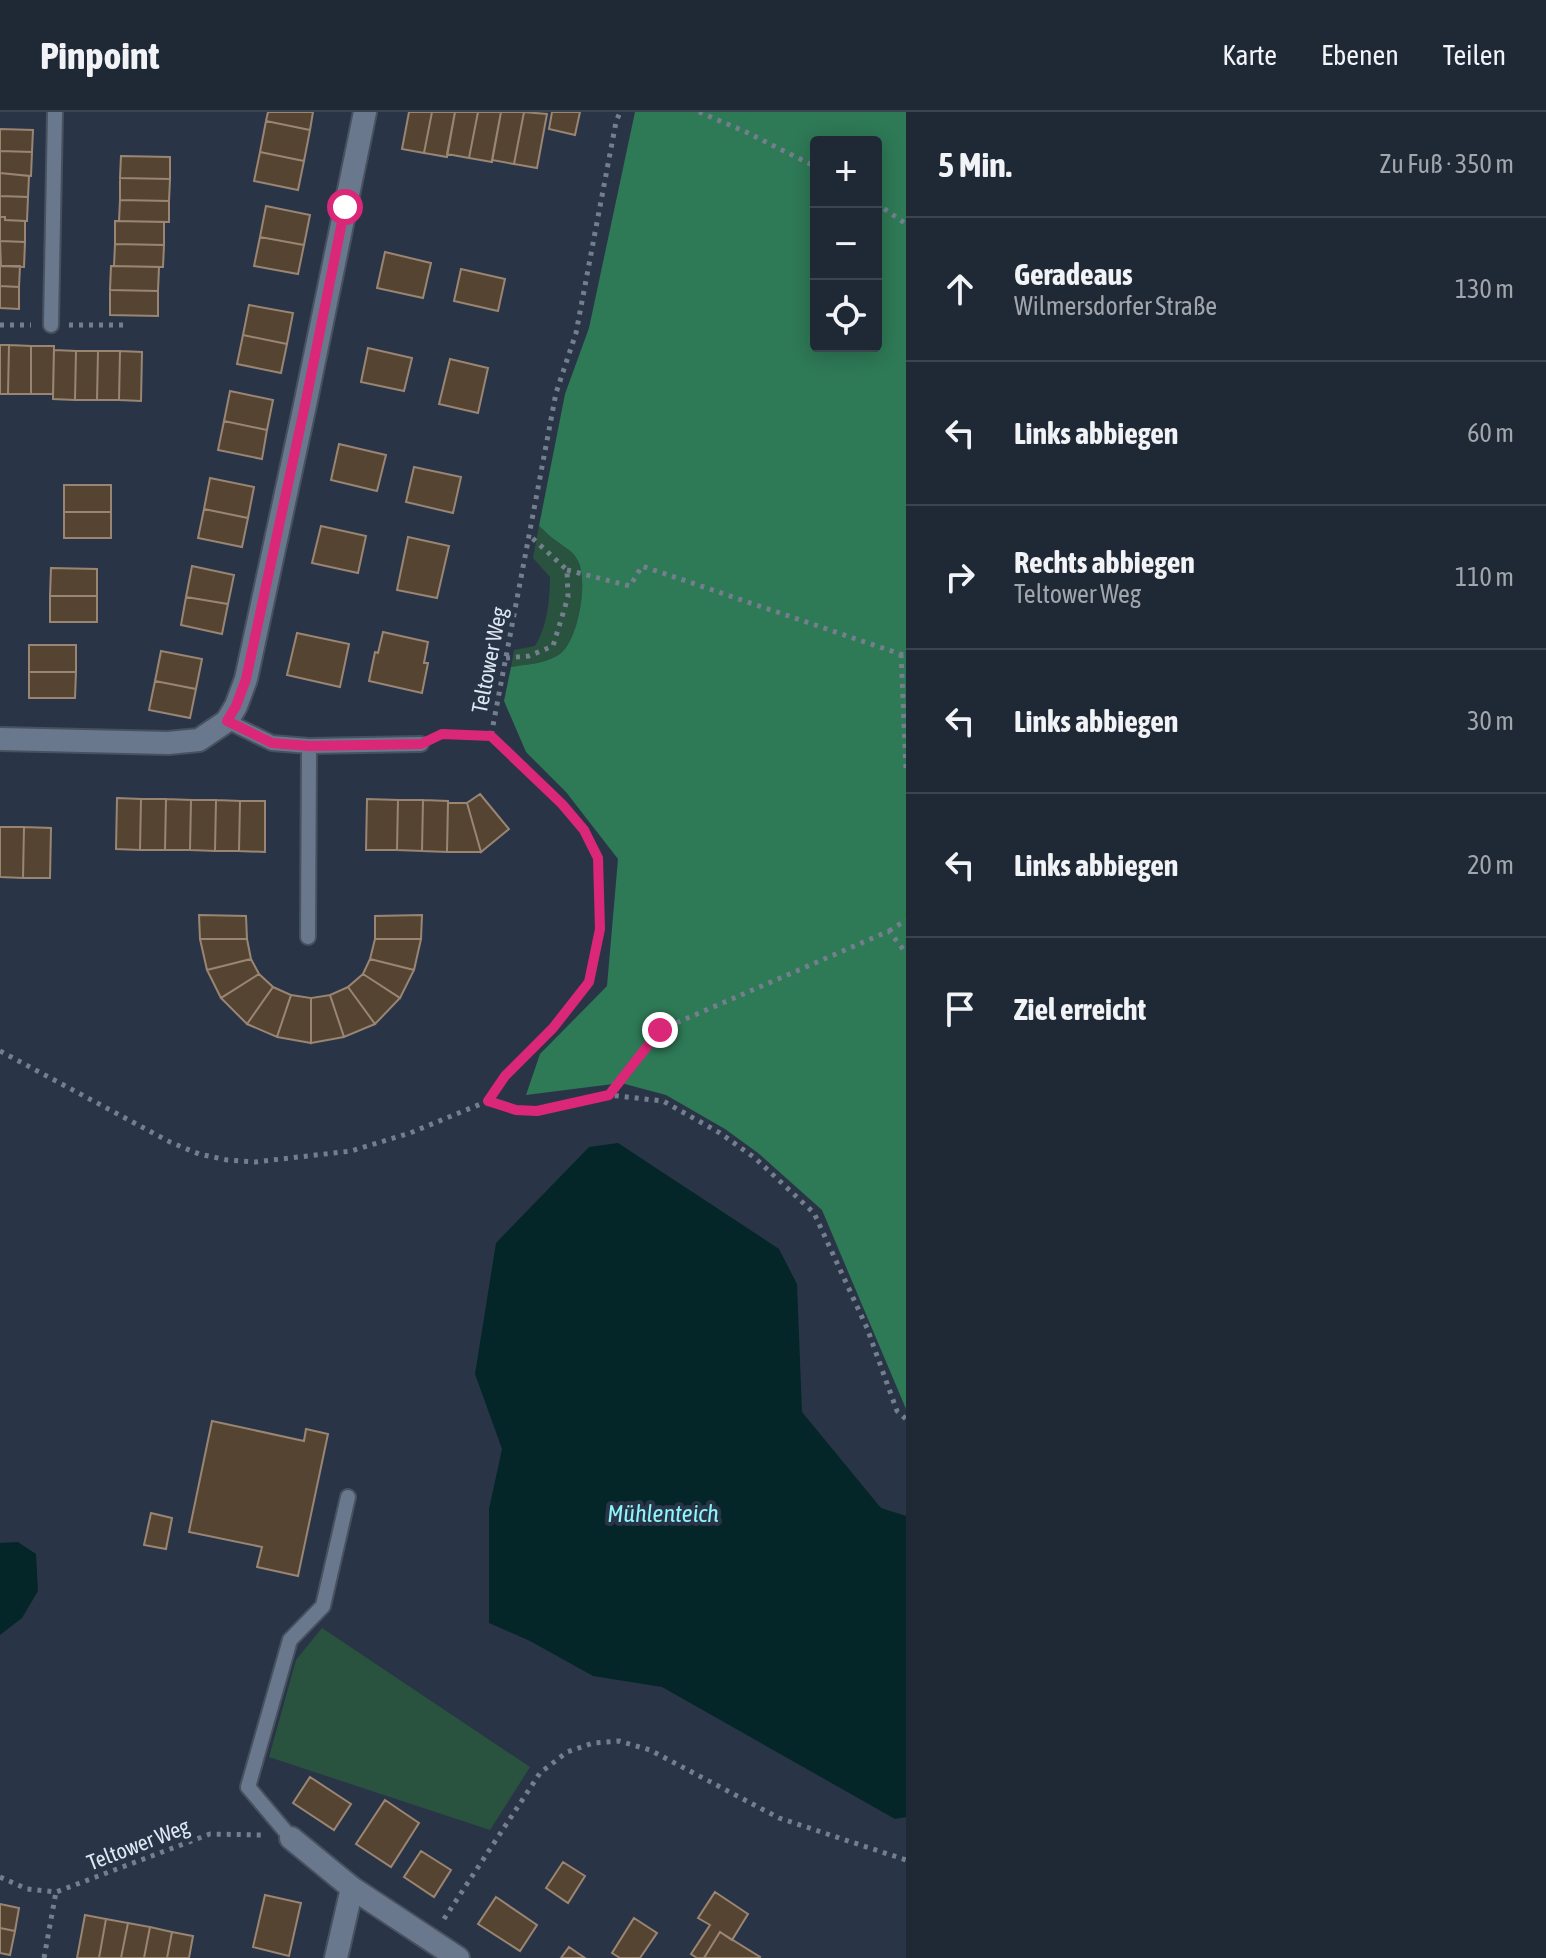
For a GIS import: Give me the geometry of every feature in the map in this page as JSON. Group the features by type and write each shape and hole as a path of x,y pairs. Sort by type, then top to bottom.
{"street":[{"path":"0,739 168,743 199,740 227,721 236,706 246,679 365,112"},
{"path":"291,1838 352,1888 458,1958"},
{"path":"336,1958 352,1888"}],"lane":[{"path":"51,325 55,112"},
{"path":"227,721 272,743 309,746 421,744"},
{"path":"308,937 309,746"},
{"path":"291,1838 248,1787 290,1640 323,1606 348,1497"}],"path":[{"name":"Teltower Weg","path":"488,1101 505,1076 553,1028 589,982 600,929 598,858 584,830 562,804 491,736 556,393 576,333 620,112"},
{"path":"699,112 810,164"},
{"path":"882,207 906,224"},
{"path":"529,536 567,570 630,586 642,566 904,655 906,770"},
{"path":"506,658 529,656 553,646 568,597 567,570"},
{"path":"421,744 442,734 491,736"},
{"path":"609,1095 660,1030 889,931 906,920"},
{"path":"889,931 906,953"},
{"path":"0,1051 170,1142 199,1154 227,1160 255,1162 351,1151 410,1133 488,1101 516,1110 537,1111 609,1095 663,1101 720,1133 755,1158 814,1213 867,1328 897,1411 906,1419"},
{"path":"431,1940 540,1773 567,1752 593,1743 619,1741 650,1750 779,1818 906,1860"},
{"name":"Teltower Weg","path":"56,1892 210,1834 291,1838"},
{"path":"0,1877 27,1889 56,1892 44,1958"}],"green space":[{"path":"635,112 906,112 906,1409 822,1210 758,1153 725,1129 666,1095 621,1083 526,1095 540,1054 607,986 618,859 566,792 526,752 504,701 511,667 543,662 560,654 572,636 580,608 582,580 577,559 539,526 565,394 589,328"},
{"path":"539,526 577,559 582,580 580,608 572,636 560,654 543,662 511,667 514,650 535,646 547,613 550,577 533,558"},
{"path":"322,1628 530,1767 490,1830 269,1757 296,1660"}],"water":[{"name":"Mühlenteich","path":"618,1143 779,1249 797,1284 802,1412 881,1508 906,1516 906,1817 895,1819 662,1687 593,1676 530,1641 489,1623 489,1509 502,1449 475,1374 496,1243 589,1147"},
{"path":"18,1542 36,1554 38,1591 22,1618 0,1635 0,1543"}],"building":[{"path":"268,112 313,112 310,130 266,121"},
{"path":"409,112 432,112 424,153 402,149"},
{"path":"432,112 455,112 447,157 424,153"},
{"path":"455,112 478,112 469,158 447,154"},
{"path":"478,112 501,112 492,162 469,158"},
{"path":"501,112 524,112 514,164 492,160"},
{"path":"524,112 547,114 537,168 514,164"},
{"path":"552,112 580,112 575,135 549,129"},
{"path":"266,121 310,130 304,161 260,152"},
{"path":"0,129 33,130 32,152 0,151"},
{"path":"0,151 32,152 31,176 0,173"},
{"path":"260,152 304,161 298,190 254,181"},
{"path":"121,156 170,157 170,179 120,178"},
{"path":"0,173 29,176 28,197 0,196"},
{"path":"120,178 170,179 169,201 120,200"},
{"path":"0,196 28,197 27,221 0,217"},
{"path":"120,200 169,201 169,222 119,221"},
{"path":"266,206 310,215 304,245 260,237"},
{"path":"0,217 25,221 25,242 0,241"},
{"path":"115,221 164,222 164,245 115,244"},
{"path":"260,237 304,245 298,274 254,266"},
{"path":"0,241 25,242 24,267 1,266"},
{"path":"115,244 164,245 163,267 114,266"},
{"path":"385,252 431,263 423,298 377,288"},
{"path":"0,261 1,266 20,266 19,287 0,286"},
{"path":"111,266 159,267 158,291 110,290"},
{"path":"461,269 505,279 498,311 454,301"},
{"path":"0,286 19,287 19,309 0,308"},
{"path":"110,290 158,291 158,316 110,315"},
{"path":"249,305 293,313 287,344 243,335"},
{"path":"243,335 287,344 281,373 237,364"},
{"path":"0,345 9,345 8,394 0,394"},
{"path":"9,345 31,346 31,394 8,394"},
{"path":"31,346 54,346 53,394 31,394"},
{"path":"368,348 412,358 404,391 361,382"},
{"path":"54,350 76,351 75,400 53,399"},
{"path":"76,351 98,351 97,400 75,400"},
{"path":"98,351 120,351 119,400 97,400"},
{"path":"120,351 142,352 141,401 119,400"},
{"path":"450,359 488,368 478,413 439,404"},
{"path":"230,391 273,400 267,430 224,421"},
{"path":"224,421 267,430 262,459 218,450"},
{"path":"339,444 386,455 377,491 331,480"},
{"path":"414,467 461,477 453,513 406,502"},
{"path":"210,478 254,487 248,518 204,509"},
{"path":"64,485 111,485 111,512 64,512"},
{"path":"204,509 248,518 242,547 198,538"},
{"path":"64,512 111,512 111,538 64,538"},
{"path":"321,526 366,536 358,573 312,563"},
{"path":"408,537 449,546 437,598 397,590"},
{"path":"192,566 234,575 228,604 186,597"},
{"path":"51,568 97,569 97,596 50,596"},
{"path":"50,596 97,596 97,622 50,622"},
{"path":"186,597 228,604 222,634 181,625"},
{"path":"383,632 428,642 424,663 428,663 422,693 369,681"},
{"path":"297,633 349,644 340,687 287,675"},
{"path":"29,645 76,645 76,672 29,672"},
{"path":"161,651 202,659 196,689 155,681"},
{"path":"29,672 76,672 75,698 29,698"},
{"path":"155,681 196,689 190,718 149,710"},
{"path":"480,794 509,829 481,852 467,803"},
{"path":"117,798 141,799 140,850 116,849"},
{"path":"141,799 166,799 165,850 140,850"},
{"path":"166,799 191,800 190,850 165,850"},
{"path":"367,799 398,800 397,850 366,850"},
{"path":"191,800 216,800 215,851 190,850"},
{"path":"216,800 240,801 239,851 215,851"},
{"path":"398,800 423,800 422,851 397,850"},
{"path":"423,800 448,801 447,852 422,851"},
{"path":"240,801 265,801 265,852 239,851"},
{"path":"448,803 467,803 481,852 447,852"},
{"path":"0,827 24,827 23,878 0,877"},
{"path":"24,827 51,828 50,878 23,878"},
{"path":"199,915 246,916 247,939 200,939"},
{"path":"422,915 421,939 375,939 375,916"},
{"path":"200,939 247,939 251,959 207,970"},
{"path":"375,939 421,939 414,970 370,959"},
{"path":"251,959 259,974 221,998 207,970"},
{"path":"370,959 414,970 400,998 363,974"},
{"path":"259,974 273,987 247,1024 221,998"},
{"path":"363,974 400,998 375,1024 348,987"},
{"path":"273,987 291,995 277,1037 247,1024"},
{"path":"348,987 375,1024 344,1037 330,995"},
{"path":"291,995 311,998 311,1043 277,1037"},
{"path":"330,995 344,1037 311,1043 311,998"},
{"path":"212,1421 304,1441 306,1429 328,1434 298,1576 257,1567 262,1547 189,1532"},
{"path":"151,1513 172,1518 166,1549 144,1545"},
{"path":"310,1777 351,1804 334,1830 293,1803"},
{"path":"385,1800 419,1823 391,1867 356,1844"},
{"path":"421,1851 451,1870 434,1897 404,1877"},
{"path":"563,1862 585,1876 568,1903 546,1888"},
{"path":"715,1892 748,1914 732,1940 720,1932 704,1958 697,1958 691,1954 710,1925 698,1918"},
{"path":"265,1895 301,1903 289,1956 253,1947"},
{"path":"496,1897 537,1925 520,1951 478,1924"},
{"path":"0,1904 19,1908 15,1931 0,1928"},
{"path":"85,1915 106,1919 99,1958 77,1958"},
{"path":"634,1918 657,1933 640,1958 620,1958 612,1953"},
{"path":"106,1919 128,1923 121,1958 99,1958"},
{"path":"128,1923 150,1927 144,1958 121,1958"},
{"path":"150,1927 172,1932 167,1958 144,1958"},
{"path":"0,1928 15,1931 10,1955 0,1953"},
{"path":"172,1932 193,1936 189,1958 167,1958"},
{"path":"720,1932 760,1957 704,1958"},
{"path":"569,1947 585,1958 561,1958"}],"route":[{"path":"345,207 246,679 227,721 272,743 309,746 421,744 442,734 491,736 562,804 584,830 598,858 600,929 589,982 553,1028 505,1076 488,1101 516,1110 537,1111 609,1095 660,1030"}]}
